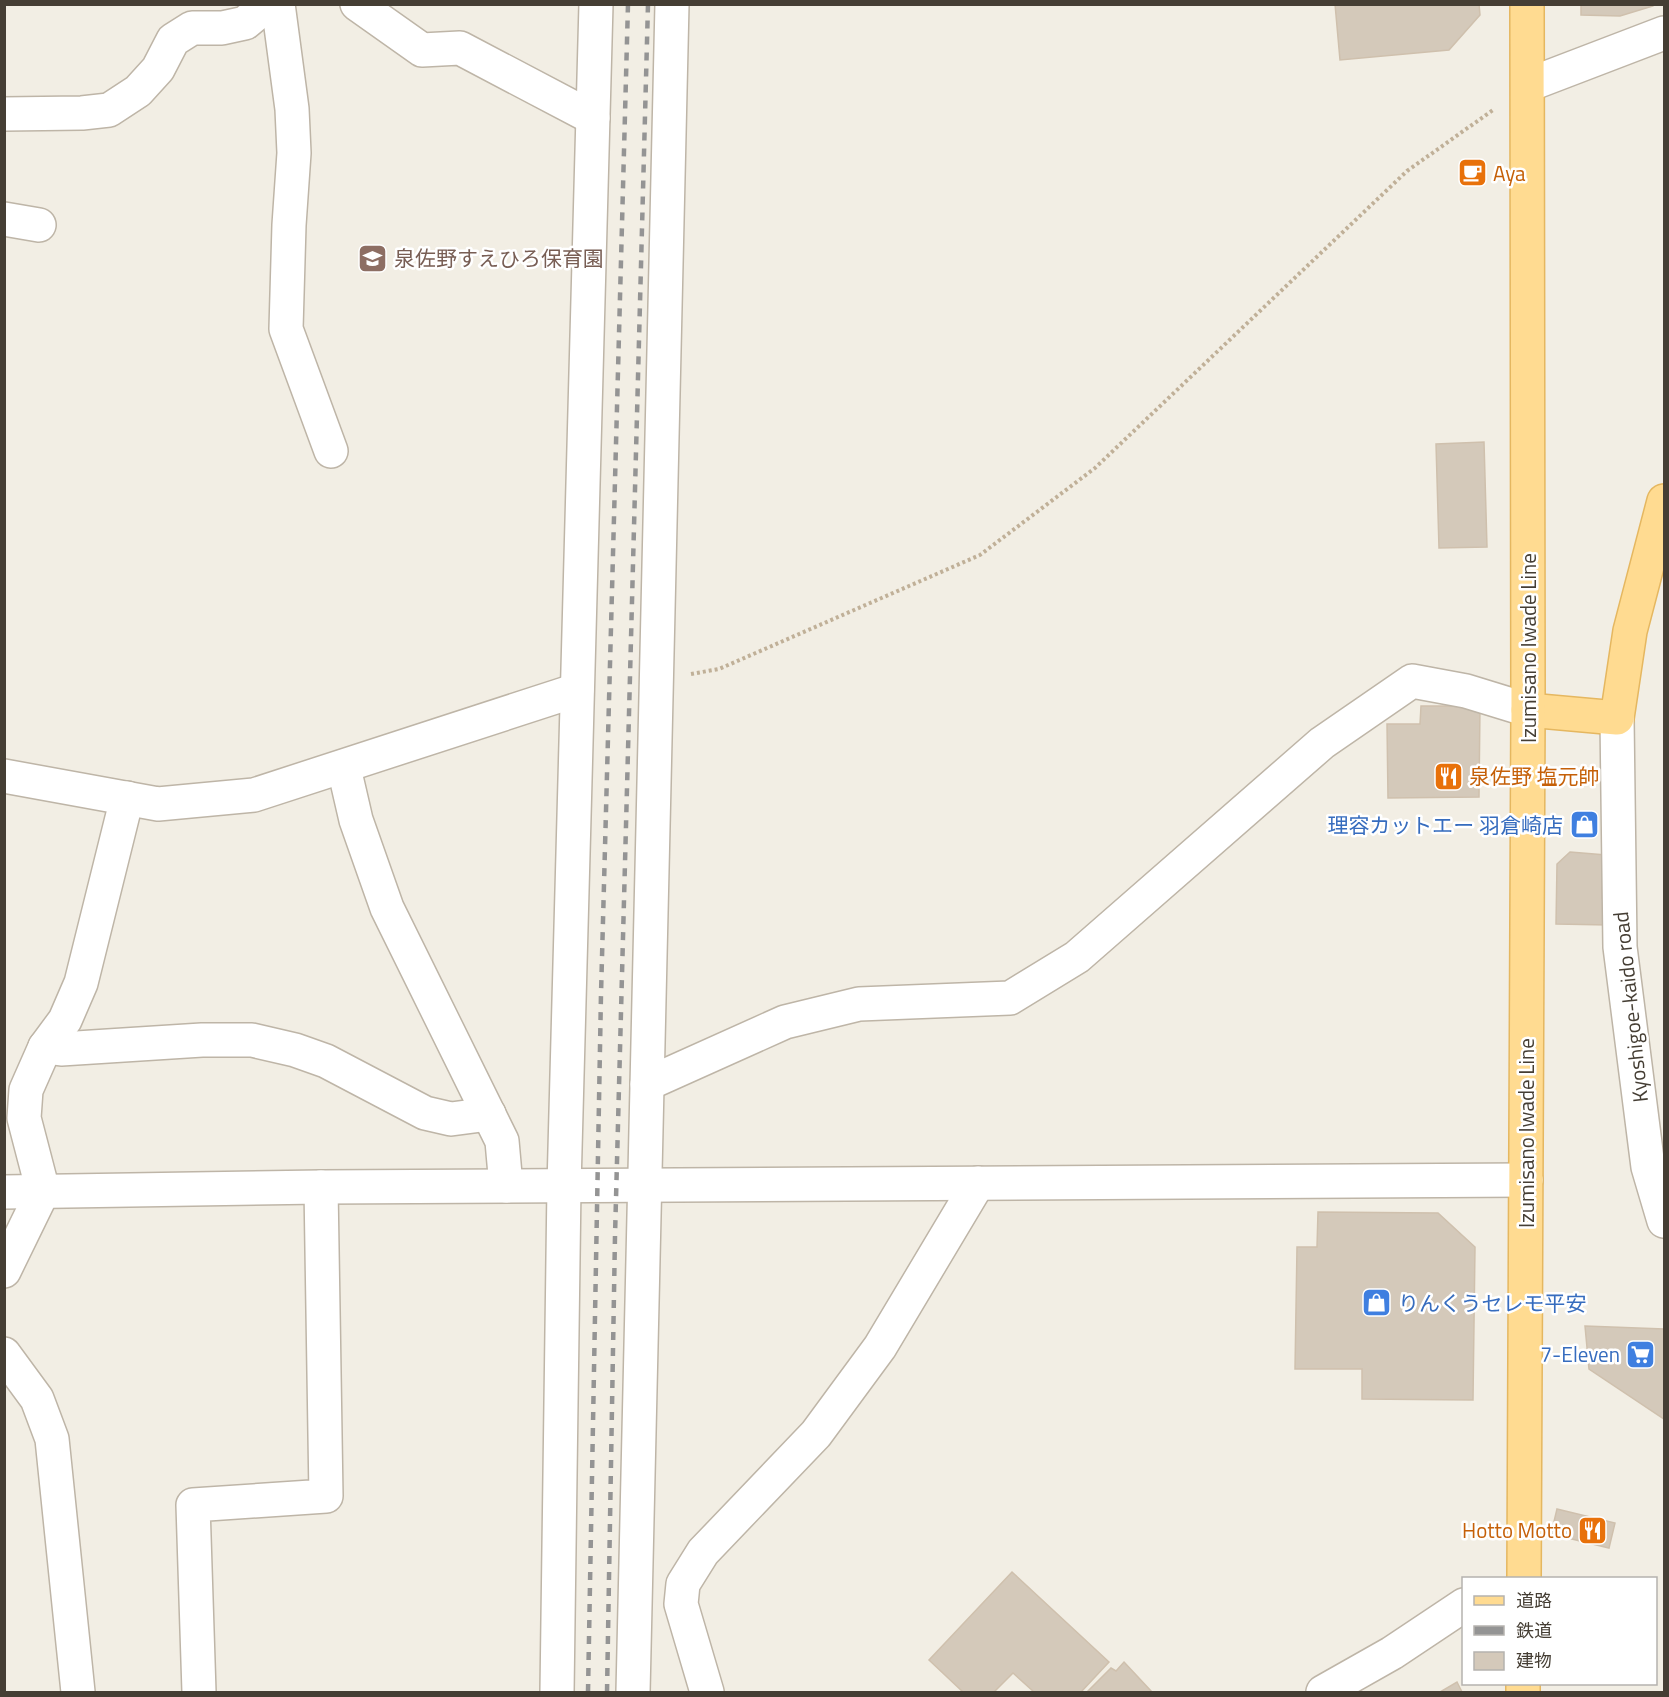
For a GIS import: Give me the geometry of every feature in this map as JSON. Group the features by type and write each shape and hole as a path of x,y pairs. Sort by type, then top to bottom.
{"main road":[{"name":"Izumisano Iwade Line","path":"1520,1577 1526,1180 1527,4"},
{"path":"1528,710 1617,718 1630,631 1665,501"}],"street":[{"path":"4,114 82,113 108,110 144,84 158,69 173,40 192,28 222,28 245,23 268,4"},
{"path":"278,4 292,109 294,153 286,329 331,451"},
{"path":"357,4 422,50 460,48 592,118"},
{"path":"557,1692 564,1186 596,4"},
{"path":"633,1692 672,4"},
{"path":"1528,85 1665,33"},
{"path":"4,219 39,225"},
{"path":"647,1084 785,1022 859,1004 1010,998 1077,957 1322,743 1412,681 1466,691 1528,710"},
{"path":"4,776 158,804 254,795 344,768 577,690"},
{"name":"Kyoshigoe-kaido road","path":"1617,718 1620,947 1648,1167 1665,1221"},
{"path":"344,768 356,820 387,908 502,1141 506,1186"},
{"path":"4,1271 43,1191 24,1118 26,1090 45,1047 65,1020 81,983 128,798"},
{"path":"45,1047 72,1048 202,1040 252,1040 295,1050 326,1061 424,1113 451,1119 489,1114"},
{"path":"4,1192 321,1186 1526,1180"},
{"path":"707,1692 681,1604 683,1584 703,1552 816,1434 880,1347 978,1184"},
{"path":"200,1692 193,1505 326,1496 321,1186"},
{"path":"4,1353 37,1399 52,1439 78,1692"},
{"path":"1323,1692 1392,1653 1462,1606"}],"path":[{"path":"656,679 719,669 980,555 1095,468 1407,171 1528,85"}],"building":[{"path":"1335,4 1479,4 1480,15 1449,50 1340,60"},
{"path":"1581,4 1653,4 1653,6 1620,16 1581,15"},
{"path":"1484,442 1487,547 1439,548 1436,444"},
{"path":"1421,706 1480,706 1479,797 1388,798 1387,724 1420,724"},
{"path":"1570,852 1606,855 1608,880 1602,881 1602,898 1609,897 1608,925 1556,924 1557,864"},
{"path":"1318,1212 1438,1213 1475,1247 1473,1400 1362,1399 1362,1369 1295,1369 1297,1247 1317,1247"},
{"path":"1585,1326 1664,1329 1664,1419 1589,1369"},
{"path":"1557,1509 1615,1523 1609,1548 1551,1534"},
{"path":"1012,1572 1109,1662 1081,1692 1034,1692 1013,1673 994,1692 963,1692 929,1660"},
{"path":"1124,1662 1152,1692 1087,1692 1111,1668 1116,1671"},
{"path":"1457,1682 1462,1692 1440,1692"}],"railway":[{"path":"588,1692 601,994 628,4"},
{"path":"607,1692 615,1236 648,4"}],"place":[{"name":"Aya","path":"1472,173"},
{"name":"泉佐野すえひろ保育園","path":"373,258"},
{"name":"泉佐野 塩元帥","path":"1448,776"},
{"name":"理容カットエー 羽倉崎店","path":"1584,825"},
{"name":"りんくうセレモ平安","path":"1377,1303"},
{"name":"7-Eleven","path":"1641,1354"},
{"name":"Hotto Motto","path":"1593,1530"}]}
